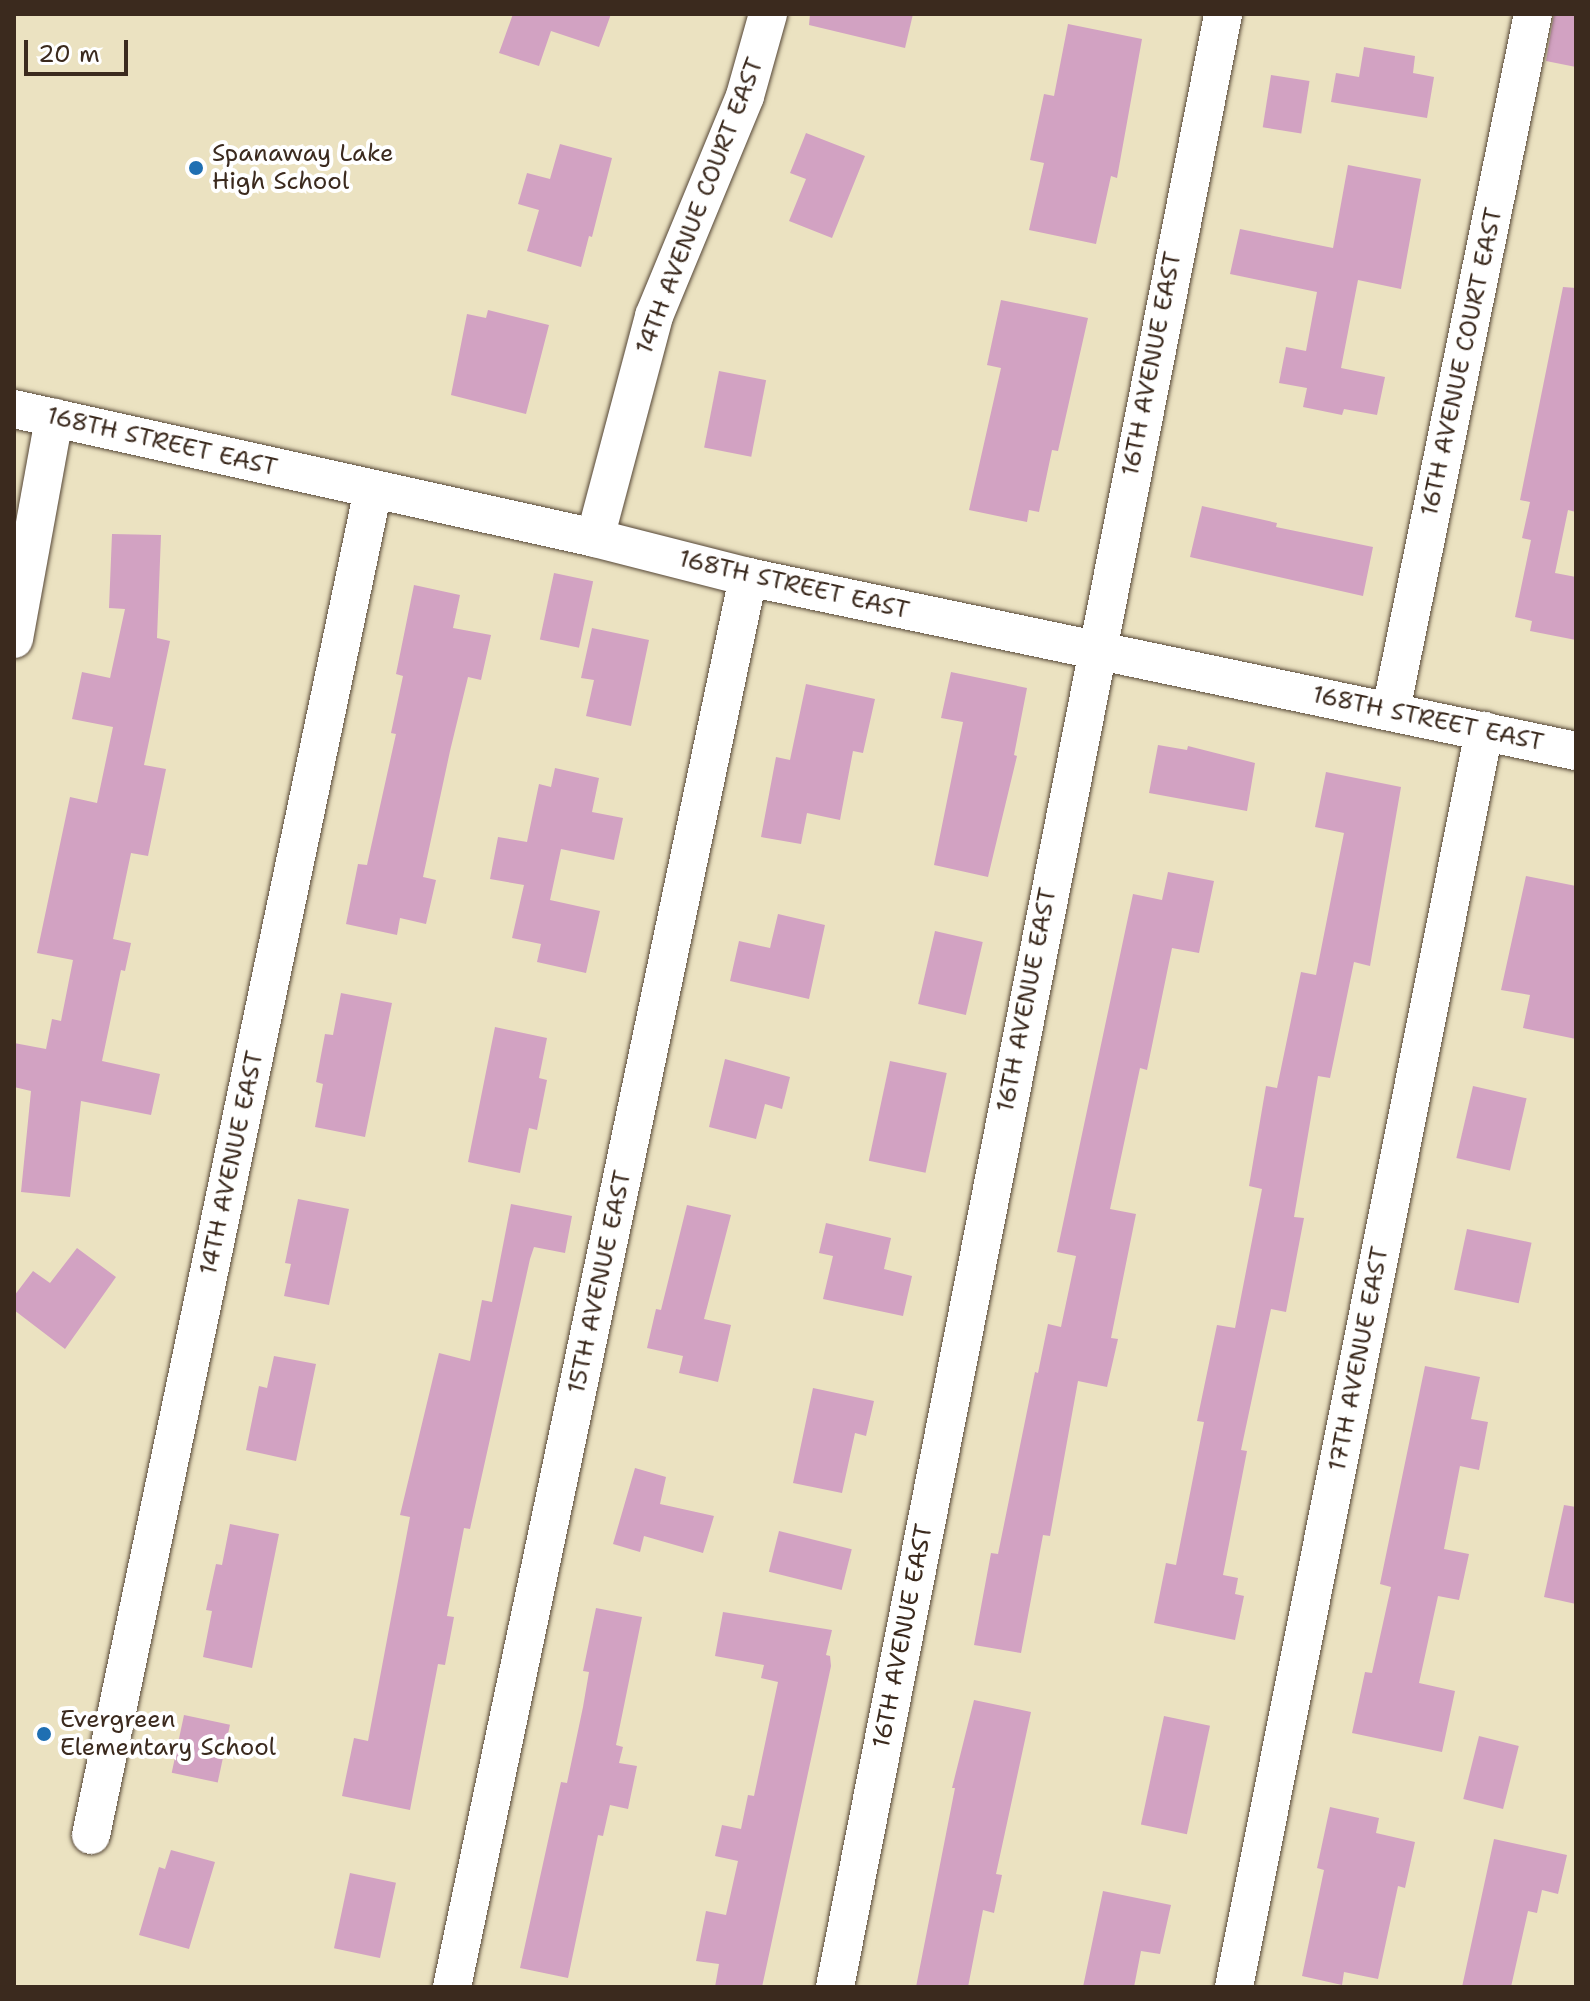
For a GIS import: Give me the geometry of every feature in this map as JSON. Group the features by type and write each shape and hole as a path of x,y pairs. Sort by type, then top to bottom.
{"street":[{"name":"14TH AVENUE COURT EAST","path":"595,538 654,316 745,96 768,14"},
{"name":"16TH AVENUE EAST","path":"835,1987 1095,650 1223,14"},
{"name":"16TH AVENUE COURT EAST","path":"1391,710 1533,14"},
{"name":"168TH STREET EAST","path":"14,409 595,538 748,577 1576,751"},
{"path":"14,639 54,418"},
{"name":"14TH AVENUE EAST","path":"91,1835 373,490"},
{"name":"15TH AVENUE EAST","path":"452,1987 748,577"},
{"name":"17TH AVENUE EAST","path":"1234,1987 1484,731"}],"building":[{"path":"513,14 611,14 599,47 551,31 539,66 499,53"},
{"path":"810,14 913,14 905,48 809,25"},
{"path":"1554,14 1576,14 1576,67 1546,61"},
{"path":"1068,24 1142,39 1117,178 1111,176 1096,244 1029,230 1044,163 1030,160 1044,94 1054,96"},
{"path":"1364,47 1415,56 1413,73 1434,77 1427,118 1331,102 1336,73 1359,77"},
{"path":"1271,75 1310,81 1301,133 1263,127"},
{"path":"806,133 865,156 832,238 789,221 806,179 790,173"},
{"path":"560,144 612,158 581,267 527,251 539,210 518,204 527,173 550,179"},
{"path":"1348,165 1421,179 1401,289 1358,280 1341,368 1385,377 1377,415 1344,409 1342,415 1303,407 1307,388 1279,383 1286,347 1306,351 1317,292 1230,274 1240,229 1333,248"},
{"path":"1563,287 1576,288 1576,512 1568,510 1555,573 1576,577 1576,640 1530,631 1532,621 1515,617 1531,540 1522,538 1530,502 1520,500"},
{"path":"1001,300 1088,318 1058,451 1052,450 1039,512 1029,510 1027,522 969,510 1001,368 987,365"},
{"path":"488,310 549,325 526,414 451,395 467,314 486,318"},
{"path":"719,371 766,380 751,457 704,448"},
{"path":"1202,506 1277,523 1276,527 1373,547 1363,596 1190,557"},
{"path":"112,534 161,535 157,638 170,641 144,765 166,769 148,856 131,853 113,939 131,943 125,971 121,970 102,1061 160,1074 151,1115 81,1101 70,1197 21,1192 31,1091 14,1087 14,1043 46,1049 52,1019 61,1021 73,960 37,953 70,797 97,803 113,727 72,719 82,672 110,678 125,609 109,608"},
{"path":"554,573 593,581 579,648 540,640"},
{"path":"414,585 460,595 453,628 491,635 481,680 468,677 450,751 423,877 436,880 426,924 400,918 397,935 346,924 358,864 367,865 396,734 391,733 403,676 396,674"},
{"path":"592,628 649,640 631,726 586,716 594,680 581,678"},
{"path":"951,672 1027,688 1014,755 1017,756 988,877 934,865 963,722 941,718"},
{"path":"806,684 875,699 863,753 853,751 840,820 807,813 801,844 761,837 776,757 790,760"},
{"path":"1158,745 1187,750 1188,746 1255,763 1247,811 1149,793"},
{"path":"555,768 599,778 592,812 623,818 614,860 561,849 550,900 600,911 586,973 537,962 541,944 512,938 524,885 490,879 498,837 527,842 539,784 551,787"},
{"path":"1326,772 1401,787 1370,966 1354,962 1330,1078 1318,1076 1294,1217 1304,1218 1286,1312 1271,1309 1241,1450 1247,1451 1223,1575 1238,1578 1235,1594 1244,1596 1235,1640 1154,1623 1166,1563 1176,1565 1204,1422 1197,1421 1217,1325 1235,1328 1262,1189 1249,1186 1266,1086 1277,1088 1301,972 1316,975 1344,833 1315,827"},
{"path":"1168,872 1214,881 1199,953 1172,948 1147,1070 1140,1068 1110,1209 1136,1214 1111,1338 1118,1339 1107,1387 1078,1381 1050,1536 1043,1535 1021,1653 974,1645 991,1553 998,1554 1035,1372 1038,1373 1048,1324 1061,1327 1076,1256 1057,1252 1133,894 1162,900"},
{"path":"1526,876 1576,886 1576,1039 1523,1028 1530,995 1501,990"},
{"path":"778,914 825,925 809,999 730,981 739,941 770,948"},
{"path":"935,931 983,942 966,1015 918,1004"},
{"path":"341,993 392,1003 365,1137 315,1127 323,1084 316,1082 325,1034 333,1035"},
{"path":"495,1027 547,1038 539,1078 547,1080 537,1130 529,1128 520,1173 468,1162"},
{"path":"725,1059 790,1077 782,1109 765,1104 756,1139 709,1127"},
{"path":"890,1061 947,1073 926,1173 869,1161"},
{"path":"1473,1086 1527,1098 1510,1170 1456,1158"},
{"path":"298,1199 349,1209 329,1305 284,1296 291,1264 285,1263"},
{"path":"511,1204 572,1216 565,1253 534,1247 530,1259 470,1529 464,1528 447,1616 454,1617 445,1665 438,1664 410,1810 342,1796 354,1738 368,1741 410,1517 400,1515 439,1353 470,1361 482,1300 492,1302"},
{"path":"687,1205 731,1215 704,1319 731,1325 718,1382 679,1373 683,1356 647,1348 656,1309 661,1310"},
{"path":"826,1223 891,1238 884,1269 912,1276 903,1316 823,1299 833,1256 819,1253"},
{"path":"1467,1229 1532,1243 1519,1303 1454,1290"},
{"path":"77,1248 116,1277 65,1349 14,1310 14,1296 33,1271 50,1283"},
{"path":"274,1356 316,1364 296,1461 246,1450 259,1386 267,1388"},
{"path":"1425,1366 1480,1377 1471,1419 1488,1422 1479,1470 1460,1466 1444,1549 1469,1554 1459,1600 1438,1596 1419,1683 1455,1691 1442,1752 1352,1733 1365,1672 1372,1673 1391,1587 1380,1584"},
{"path":"813,1388 874,1401 866,1436 855,1433 842,1493 793,1483"},
{"path":"635,1468 666,1477 660,1504 714,1516 703,1553 644,1536 640,1552 613,1544"},
{"path":"1564,1505 1576,1507 1576,1604 1544,1597"},
{"path":"230,1524 279,1534 252,1668 203,1657 212,1611 206,1610 216,1564 222,1565"},
{"path":"779,1531 852,1549 842,1590 769,1572"},
{"path":"596,1608 642,1617 616,1745 623,1747 619,1763 637,1766 628,1809 610,1805 603,1836 598,1835 568,1978 520,1968 561,1782 567,1783 589,1672 583,1671"},
{"path":"723,1612 832,1630 826,1655 830,1656 831,1666 762,1987 715,1987 719,1964 696,1961 706,1911 726,1915 738,1861 715,1856 722,1825 741,1829 748,1795 754,1796 778,1682 761,1678 764,1665 715,1656"},
{"path":"974,1700 1031,1712 996,1874 1002,1875 994,1913 983,1910 968,1987 916,1987 955,1788 952,1788"},
{"path":"184,1715 230,1725 218,1782 172,1773"},
{"path":"1164,1716 1210,1726 1187,1834 1141,1825"},
{"path":"1479,1736 1519,1746 1503,1809 1463,1799"},
{"path":"1330,1807 1379,1818 1376,1833 1415,1842 1405,1888 1398,1886 1378,1979 1344,1972 1342,1985 1302,1976 1324,1870 1317,1868"},
{"path":"1494,1839 1567,1855 1558,1894 1542,1890 1537,1913 1528,1911 1511,1987 1462,1987"},
{"path":"171,1850 215,1862 189,1949 139,1935 159,1867 165,1869"},
{"path":"350,1873 396,1883 380,1958 334,1948"},
{"path":"1103,1891 1171,1905 1160,1954 1141,1951 1134,1987 1083,1987"}],"place":[{"name":"Spanaway Lake High School","path":"196,168"},
{"name":"Evergreen Elementary School","path":"44,1734"}]}
